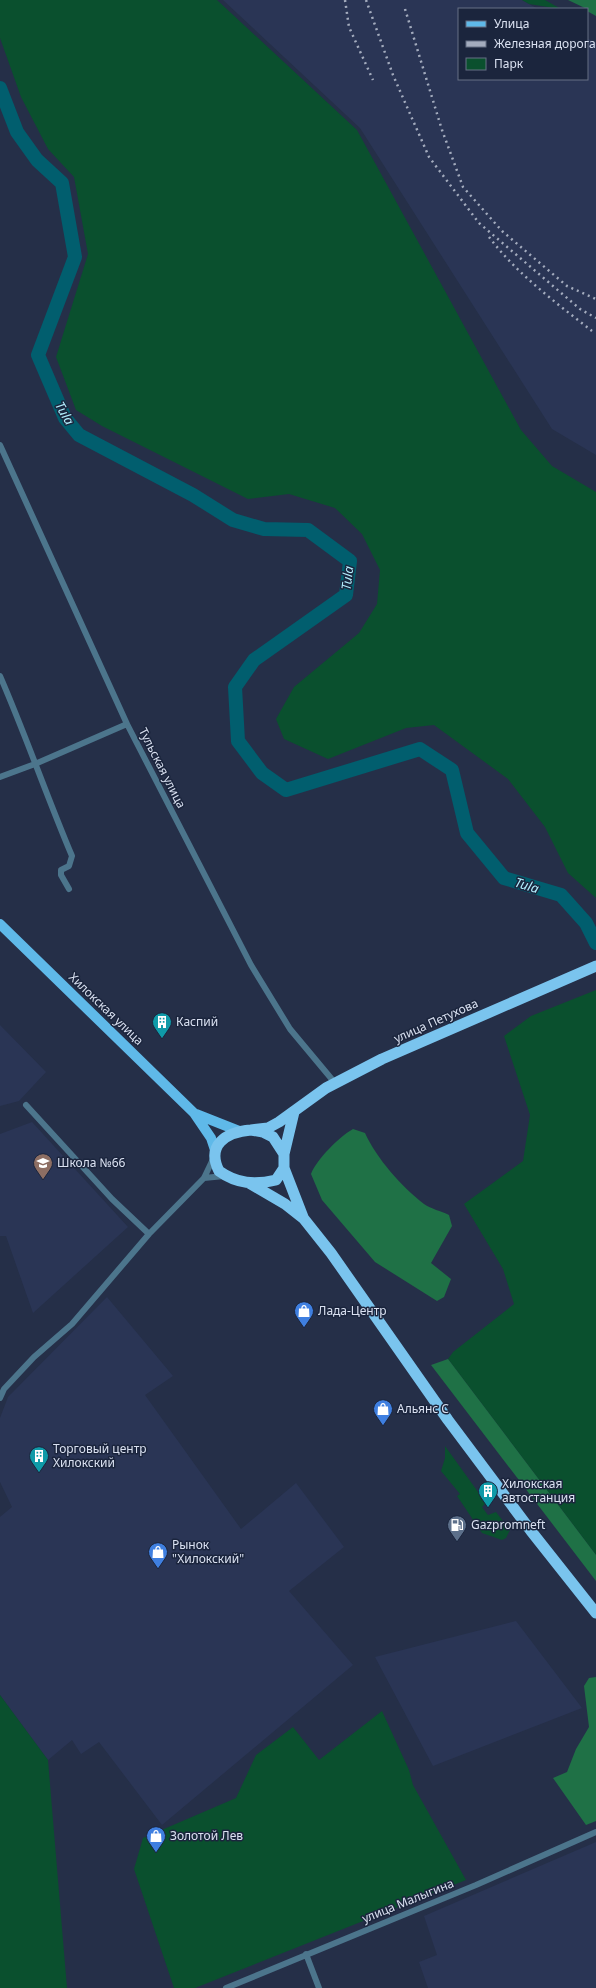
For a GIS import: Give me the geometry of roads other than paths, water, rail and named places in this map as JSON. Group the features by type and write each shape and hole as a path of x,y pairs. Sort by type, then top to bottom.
{"highway":[{"name":"улица Петухова","path":"245,1131 268,1128 294,1112 335,1083 382,1059 596,966"},
{"path":"294,1112 284,1154 284,1168 304,1219"},
{"path":"284,1154 272,1137 263,1132 245,1131 230,1134 214,1154 219,1171 225,1176 249,1184 285,1204 304,1219 331,1253 448,1420 531,1531 596,1613"},
{"path":"249,1184 258,1184 276,1180 284,1168"}],"main road":[{"name":"Хилокская улица","path":"0,924 194,1113"},
{"path":"194,1113 245,1131"},
{"path":"194,1113 211,1138 214,1154"}],"street":[{"name":"Тульская улица","path":"0,445 127,724 251,965 290,1029 335,1083"},
{"path":"0,676 28,741 35,764 72,856 70,866 61,870 61,875 69,888"},
{"path":"0,777 35,764 127,724"},
{"path":"26,1105 112,1200 150,1234"},
{"path":"0,1398 4,1389 34,1356 72,1324 150,1234 204,1178 214,1154"},
{"path":"204,1178 225,1176"},
{"name":"улица Малыгина","path":"226,1988 476,1885 596,1832"},
{"path":"306,1954 319,1988"}],"waterway":[{"name":"Tula","path":"0,88 17,132 37,160 62,183 75,257 38,355 65,418 79,435 193,495 233,520 264,529 308,530 350,561 346,595 254,660 235,687 238,741 262,773 286,790 420,749 452,770 467,833 504,878 561,895 586,923 596,943"}],"railway":[{"path":"345,0 349,27 373,80"},
{"path":"366,0 393,75 429,157 479,223 580,309 596,318"},
{"path":"405,9 442,130 463,187 502,231 567,286 596,299"},
{"path":"489,237 524,275 592,331"}],"place":[{"name":"Каспий","path":"162,1039"},
{"name":"Школа №66","path":"43,1180"},
{"name":"Лада-Центр","path":"304,1328"},
{"name":"Альянс С","path":"383,1426"},
{"name":"Торговый центр Хилокский","path":"39,1473"},
{"name":"Хилокская автостанция","path":"488,1508"},
{"name":"Gazpromneft","path":"457,1542"},
{"name":"Рынок \"Хилокский\"","path":"158,1569"},
{"name":"Золотой Лев","path":"156,1853"}]}
